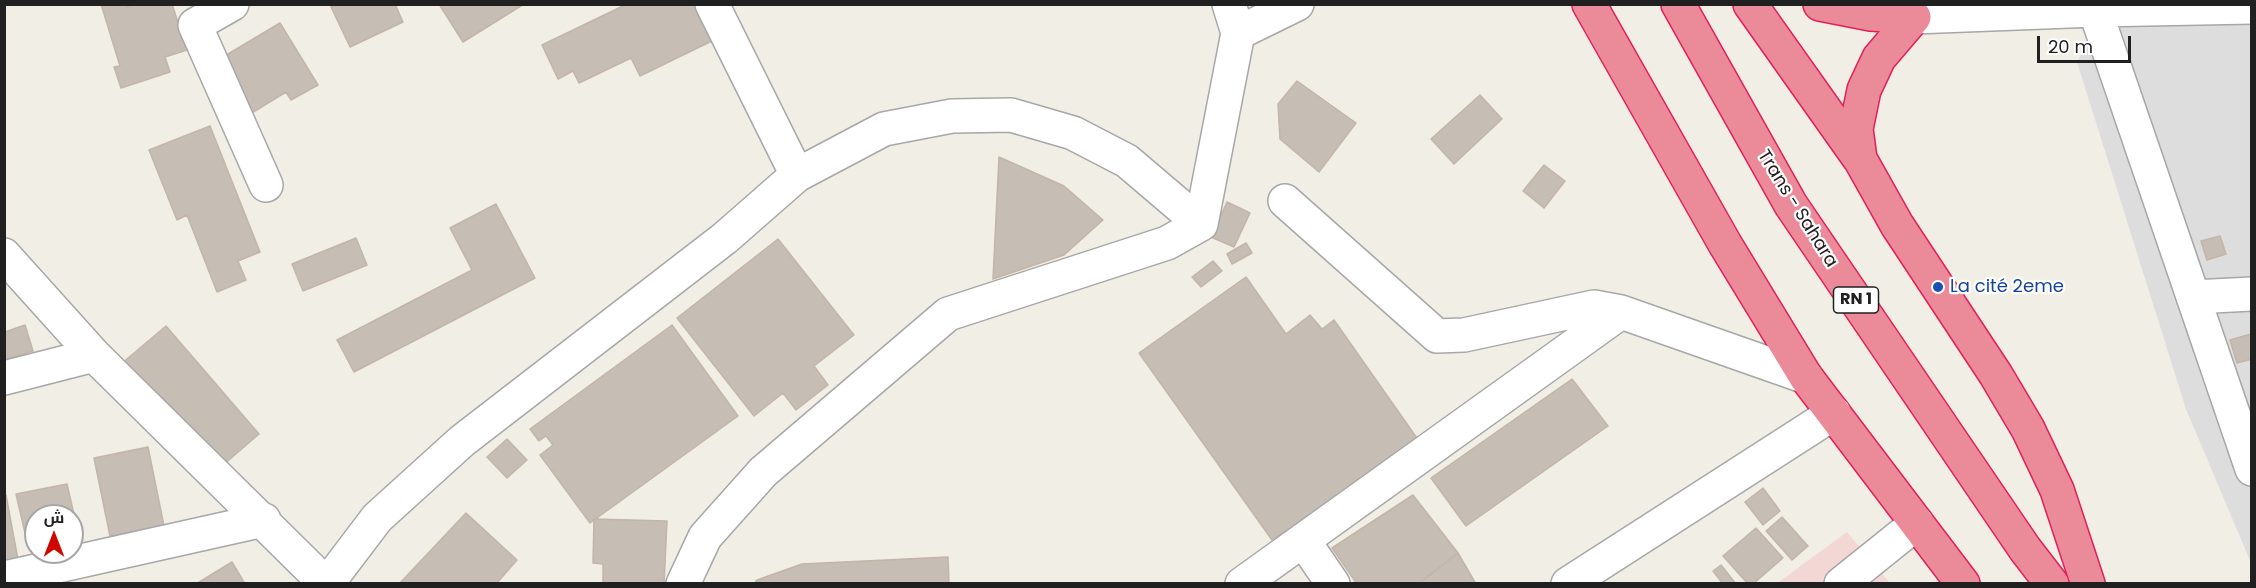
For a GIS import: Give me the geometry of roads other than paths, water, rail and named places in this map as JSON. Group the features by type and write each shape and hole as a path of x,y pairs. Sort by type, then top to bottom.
{"highway":[{"path":"1589,4 1725,244 1806,377 1963,584"},
{"name":"Trans - Sahara","path":"1678,4 1791,206 2052,584"},
{"path":"1750,4 1860,159 1897,225 1996,375 2028,429 2057,489 2088,584"},
{"path":"1820,4 1872,14 1914,18"},
{"path":"1860,159 1856,129 1864,90 1879,58 1914,18"}],"street":[{"path":"232,4 191,15 266,185"},
{"path":"712,4 798,175"},
{"path":"1201,224 1234,19 1297,4"},
{"path":"1914,18 2144,7 2251,10"},
{"path":"2095,10 2252,470"},
{"path":"4,255 94,355 264,520 326,584 377,518 462,441 725,238 798,175 884,129 952,116 1011,115 1073,133 1127,161 1201,224"},
{"path":"1285,201 1437,336 1464,335 1594,307 1621,312 1806,377"},
{"path":"683,584 705,537 764,472 948,314 1167,243 1201,224"},
{"path":"2193,297 2252,294"},
{"path":"1242,584 1621,312"},
{"path":"4,378 94,355"},
{"path":"1568,584 1834,413"},
{"path":"4,578 264,520"},
{"path":"1848,581 1917,523"},
{"path":"1303,540 1333,584"}],"place":[{"name":"La cité 2eme","path":"1938,287"}]}
